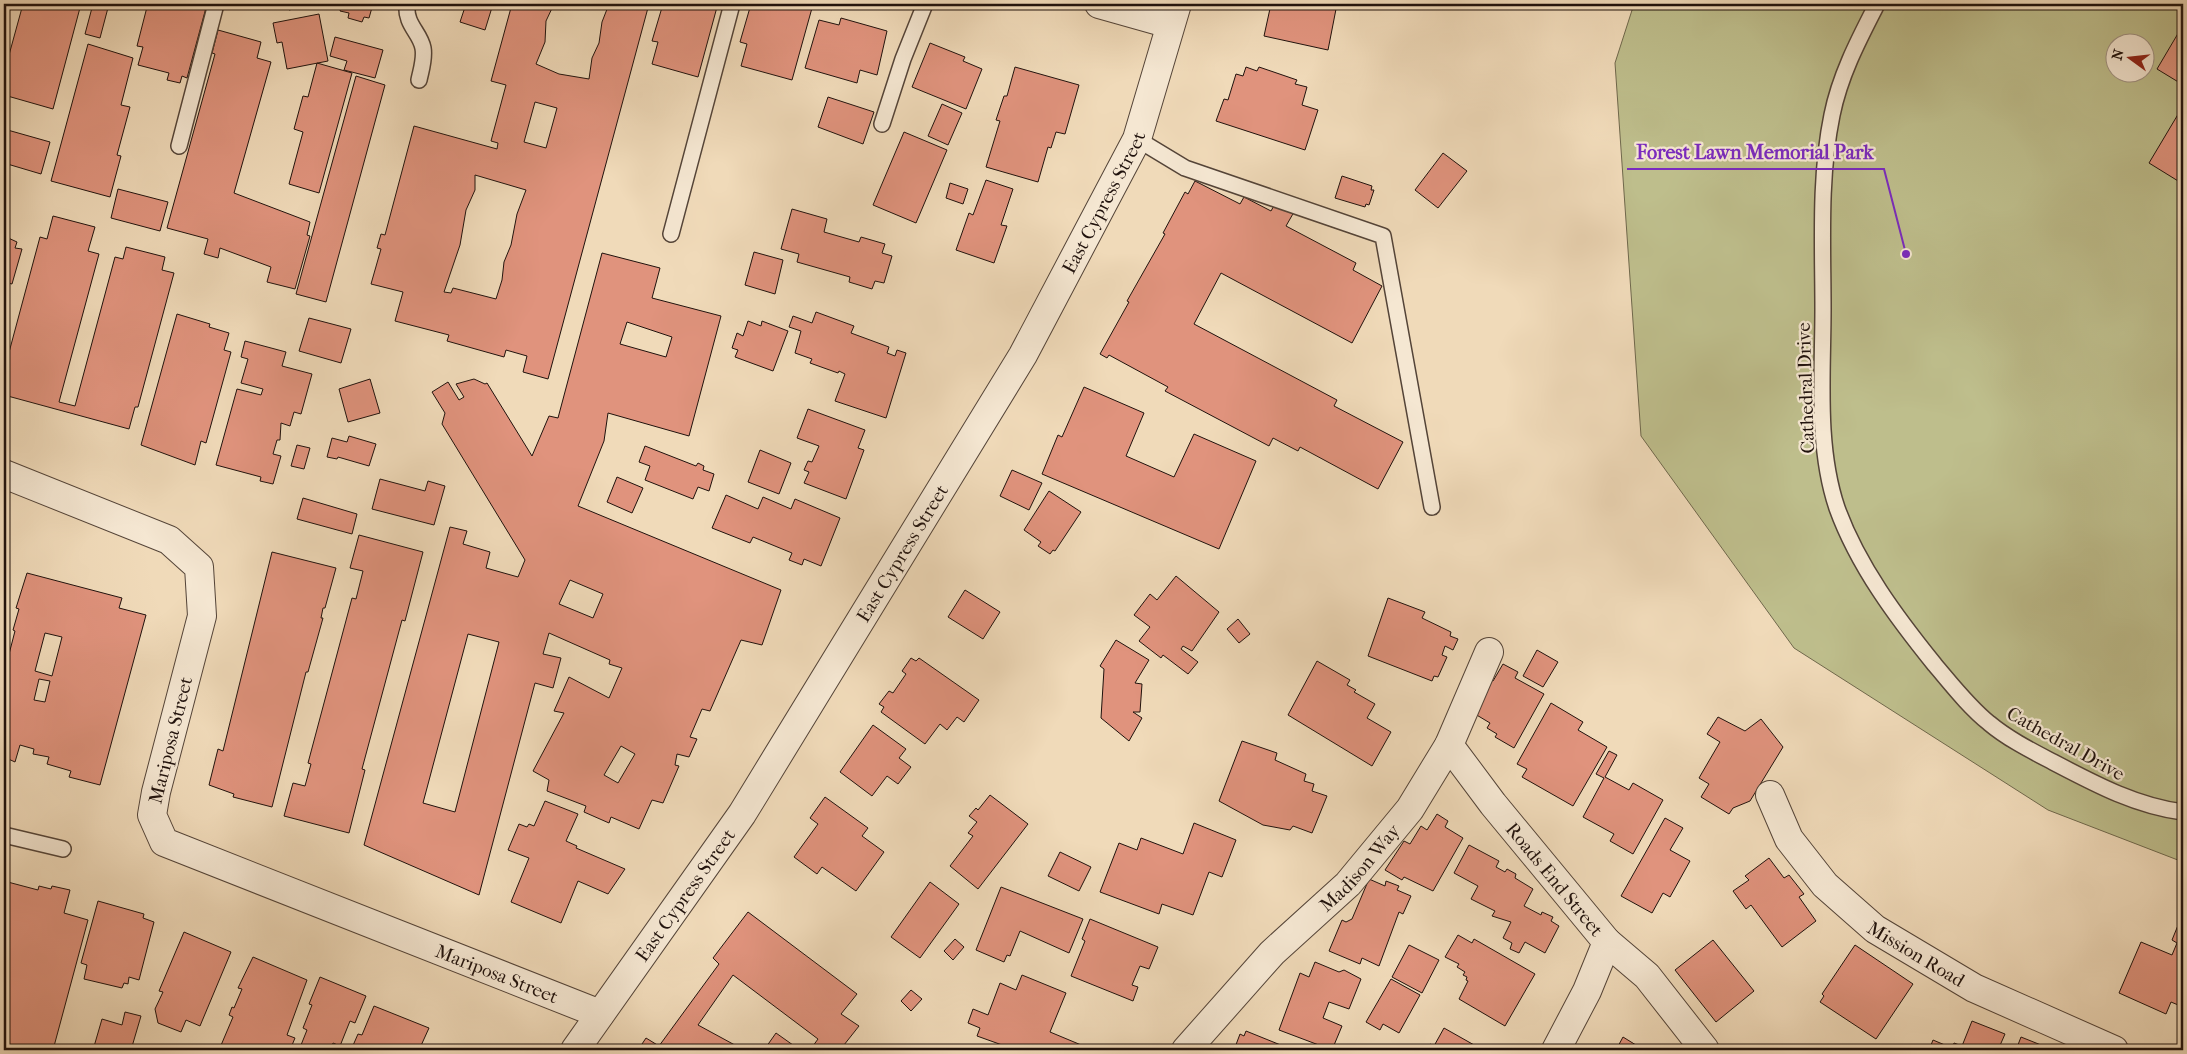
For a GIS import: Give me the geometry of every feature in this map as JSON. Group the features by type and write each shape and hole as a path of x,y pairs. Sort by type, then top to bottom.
{"street":[{"path":"1099,4 1173,14"},
{"name":"East Cypress Street","path":"575,1050 742,814 1023,355 1137,139 1173,14"},
{"name":"Mariposa Street","path":"4,474 169,540 199,567 202,616 156,792 152,815 164,842 600,1014"},
{"name":"Madison Way","path":"1186,1050 1272,953 1348,884 1410,809 1450,745 1489,652"},
{"name":"Roads End Street","path":"1450,745 1493,804 1607,942 1587,991 1556,1050"},
{"name":"Mission Road","path":"1770,796 1789,839 1825,885 1875,929 1974,988 2114,1050"},
{"path":"1607,942 1646,976 1705,1050"}],"lane":[{"path":"178,146 216,4"},
{"path":"407,4 406,12 413,31 423,46 424,58 419,80"},
{"path":"671,234 732,4"},
{"path":"882,124 903,59 925,4"},
{"name":"Cathedral Drive","path":"1877,4 1848,61 1832,113 1826,157 1823,264 1823,421 1828,464 1837,508 1877,587 1914,639 1955,689 1989,724 2024,746 2085,779 2133,801 2159,809 2183,812"},
{"path":"1137,139 1185,168 1383,236 1432,507"},
{"path":"4,835 63,849"}],"green space":[{"path":"1634,4 2183,4 2183,862 2048,810 1794,648 1641,436 1615,63"}],"building":[{"path":"23,4 81,4 53,109 4,95 4,53 9,55"},
{"path":"93,4 109,4 100,38 85,34"},
{"path":"154,4 207,4 187,78 182,76 180,83 167,80 169,73 138,65 143,47 137,46 147,7 153,9"},
{"path":"287,4 314,4 289,10"},
{"path":"342,4 373,4 369,18 364,17 362,22 348,18 349,13 340,11"},
{"path":"466,4 493,4 485,30 460,22"},
{"path":"512,4 554,4 546,21 545,42 536,64 559,74 589,79 592,58 599,43 602,22 609,4 649,4 548,379 523,372 527,356 506,350 504,357 447,341 449,335 395,321 403,292 371,284 381,249 377,248 381,234 385,235 414,126 497,149 498,143 491,141 506,85 491,81","holes":["535,102 557,108 546,148 524,142","475,175 526,190 517,214 511,245 504,262 502,280 496,299 453,288 451,293 444,292 460,245 466,210 475,190"]},
{"path":"663,4 712,4 712,6 717,7 698,77 652,64 658,42 652,41"},
{"path":"751,4 797,4 812,8 792,80 741,66 747,44 740,42"},
{"path":"1271,4 1337,4 1328,50 1264,36"},
{"path":"319,14 328,61 287,69 282,42 277,43 273,23"},
{"path":"841,18 887,31 877,75 860,70 857,83 805,68 819,20 839,25"},
{"path":"2183,25 2183,90 2178,86 2180,83 2157,69"},
{"path":"218,30 261,42 257,58 271,62 234,193 310,222 307,235 310,236 295,289 267,282 271,267 220,248 218,258 204,254 208,239 167,228 215,54 212,53"},
{"path":"335,37 383,50 375,78 344,70 347,61 330,56"},
{"path":"930,43 965,57 963,61 982,69 966,109 912,87"},
{"path":"88,44 133,58 121,105 130,107 117,155 121,156 110,197 51,181"},
{"path":"317,63 352,73 319,193 289,184 303,132 294,129 303,96 308,97"},
{"path":"1015,67 1079,85 1065,134 1056,132 1051,148 1048,147 1038,182 986,167 1000,121 996,120 1004,96 1007,96"},
{"path":"1246,67 1257,71 1259,67 1297,80 1295,84 1307,87 1302,105 1318,110 1305,150 1216,121 1224,99 1228,100 1236,74 1243,76"},
{"path":"356,76 385,85 326,302 296,294"},
{"path":"828,97 874,112 863,144 818,127"},
{"path":"942,104 962,113 948,145 928,136"},
{"path":"2183,106 2183,184 2149,163"},
{"path":"4,129 50,142 41,174 4,163"},
{"path":"904,132 947,150 916,223 873,205"},
{"path":"1443,153 1467,171 1438,208 1415,190"},
{"path":"1342,176 1372,186 1371,190 1374,190 1369,205 1366,204 1365,207 1335,198"},
{"path":"986,180 1013,189 1001,225 1007,226 994,263 956,250 969,213 973,215"},
{"path":"1195,181 1240,204 1244,197 1271,211 1276,202 1294,212 1286,226 1356,263 1353,270 1382,286 1352,343 1221,273 1194,324 1337,400 1334,406 1403,442 1378,489 1300,447 1298,451 1273,438 1269,446 1165,391 1168,387 1109,355 1107,358 1100,354 1129,302 1127,301 1165,234 1163,233 1185,192 1188,194"},
{"path":"950,183 968,189 963,204 946,198"},
{"path":"118,189 168,202 160,231 111,218"},
{"path":"792,209 827,219 824,232 859,242 861,237 885,244 882,253 892,256 884,283 875,281 872,289 849,282 850,277 797,262 799,254 781,249"},
{"path":"53,216 95,227 88,251 99,254 59,402 75,406 115,257 123,259 126,247 165,257 162,270 174,273 138,407 135,407 129,429 4,395 7,372 4,371 40,237 47,239"},
{"path":"4,236 17,242 15,248 22,249 12,284 4,282"},
{"path":"754,252 783,260 775,294 745,285"},
{"path":"602,253 660,268 652,298 721,316 689,436 608,413 604,441 578,506 781,590 762,645 741,640 710,711 702,709 690,737 697,739 689,757 677,754 675,765 679,766 663,803 652,800 639,829 611,817 609,823 584,812 586,806 547,791 549,780 533,771 564,713 554,711 569,677 609,698 622,668 609,664 610,660 549,633 543,654 561,658 553,688 535,683 479,895 364,845 450,527 467,531 463,544 490,552 486,568 518,577 525,560 442,424 445,413 432,392 448,382 459,400 464,397 456,384 474,379 485,384 487,383 532,456 549,416 558,418","holes":["627,322 672,337 666,357 620,344","570,580 603,594 593,618 559,604","468,634 499,642 455,812 423,803","621,746 635,754 618,783 604,775"]},
{"path":"816,312 854,326 851,333 889,347 887,353 895,356 897,350 906,353 886,418 835,401 845,374 810,363 812,359 795,353 801,331 789,327 793,316 812,323"},
{"path":"177,314 210,324 209,327 229,333 224,350 231,352 206,443 201,441 195,465 141,445"},
{"path":"309,318 351,329 341,363 299,351"},
{"path":"748,321 761,326 762,321 788,331 773,371 735,357 738,350 732,348 737,333 743,336"},
{"path":"245,341 286,352 282,366 312,374 301,414 294,412 290,426 281,423 280,440 277,440 273,454 281,456 273,484 260,481 261,477 216,465 237,389 261,395 263,389 241,383 248,359 241,357"},
{"path":"370,379 380,413 348,422 339,389"},
{"path":"1084,387 1144,413 1126,456 1174,477 1194,434 1256,461 1219,549 1042,474 1058,435 1062,437"},
{"path":"808,409 865,430 858,448 864,450 846,499 804,483 809,472 804,470 808,461 812,462 819,446 797,438"},
{"path":"349,436 376,444 369,466 338,457 337,459 327,457 332,438 347,442"},
{"path":"297,445 310,448 304,469 291,466"},
{"path":"645,446 696,466 698,463 704,466 703,470 714,474 709,491 698,487 693,499 645,480 650,466 639,462"},
{"path":"760,450 791,463 779,494 748,482"},
{"path":"1012,470 1042,483 1029,510 1000,496"},
{"path":"617,477 643,488 632,513 607,502"},
{"path":"380,479 425,491 428,481 445,486 434,525 372,509"},
{"path":"1049,491 1081,512 1055,551 1053,550 1050,554 1038,546 1041,542 1024,530"},
{"path":"726,495 758,509 763,497 791,509 795,499 840,518 821,566 804,559 802,565 789,560 792,553 753,537 750,543 712,528"},
{"path":"303,498 357,514 352,534 297,519"},
{"path":"359,535 423,552 405,621 402,620 362,769 365,770 349,833 284,816 293,783 305,786 311,764 308,763 352,598 356,599 363,571 350,568"},
{"path":"272,552 336,568 325,608 323,608 321,618 323,618 308,672 306,672 272,807 233,797 234,794 209,785 218,749 223,751"},
{"path":"27,573 122,598 119,608 146,615 100,785 69,777 71,771 47,764 49,757 33,754 34,749 20,745 15,762 4,757 4,662 5,657 8,658 15,631 13,630 19,609 16,608","holes":["45,633 62,637 52,676 35,671","39,679 50,681 45,702 34,700"]},
{"path":"1176,576 1219,612 1192,651 1183,646 1181,649 1198,662 1188,674 1163,655 1161,658 1139,641 1150,627 1134,615 1150,594 1157,600"},
{"path":"965,590 1000,612 983,639 948,617"},
{"path":"1388,598 1425,612 1422,618 1451,632 1450,636 1458,639 1453,650 1445,646 1442,655 1447,657 1438,677 1434,676 1432,681 1368,656"},
{"path":"1238,619 1250,634 1239,643 1227,629"},
{"path":"1116,640 1149,660 1135,683 1142,684 1140,712 1133,712 1142,718 1129,741 1101,718 1104,669 1100,666"},
{"path":"1537,650 1558,662 1543,687 1523,676"},
{"path":"911,658 916,661 919,658 979,700 964,722 957,717 947,730 940,724 925,744 881,712 884,707 879,704 889,691 893,693 906,674 902,671"},
{"path":"1317,661 1350,680 1347,685 1356,690 1354,692 1375,704 1367,718 1391,732 1372,766 1288,715"},
{"path":"1503,664 1518,672 1515,678 1544,694 1514,748 1495,737 1497,734 1487,728 1490,723 1475,714 1487,692 1483,690 1489,679 1493,681"},
{"path":"1551,703 1583,722 1578,730 1607,747 1573,806 1522,777 1527,769 1517,764"},
{"path":"1718,717 1745,731 1761,719 1783,747 1750,801 1733,808 1729,814 1701,797 1709,784 1699,778 1720,742 1707,734"},
{"path":"873,725 906,749 899,758 911,767 898,784 887,776 872,796 840,772"},
{"path":"1242,741 1277,753 1275,760 1306,774 1304,781 1314,784 1312,791 1327,796 1312,833 1293,826 1290,830 1263,825 1219,801"},
{"path":"1609,751 1617,755 1605,777 1629,790 1633,783 1663,800 1633,854 1610,841 1614,834 1583,817 1604,778 1596,774"},
{"path":"990,795 1028,824 978,889 950,866 973,836 968,833 977,822 969,816 976,808 978,810"},
{"path":"825,797 868,828 862,836 884,852 856,891 822,867 817,874 794,857 818,824 810,818"},
{"path":"545,801 578,814 566,841 577,846 576,848 625,869 608,894 578,881 561,923 511,902 529,858 508,850 519,824 527,827 529,824 534,826"},
{"path":"1437,814 1448,821 1445,827 1463,838 1433,891 1404,877 1402,880 1385,870 1404,841 1410,844 1421,826 1427,830"},
{"path":"1665,818 1683,828 1670,850 1690,861 1670,897 1663,893 1652,913 1621,896"},
{"path":"1194,823 1236,840 1222,877 1209,872 1193,915 1162,904 1159,914 1100,892 1119,843 1137,850 1141,838 1183,854"},
{"path":"1469,845 1499,861 1496,867 1505,872 1507,869 1516,874 1515,878 1533,889 1524,906 1541,915 1542,912 1553,917 1551,921 1559,926 1545,953 1525,942 1519,953 1510,949 1512,943 1503,938 1511,922 1492,916 1495,911 1471,899 1478,886 1454,873"},
{"path":"1060,852 1091,867 1079,891 1048,876"},
{"path":"1769,858 1784,878 1789,875 1804,894 1799,897 1816,921 1782,947 1751,905 1746,909 1733,891 1749,880 1745,876"},
{"path":"1369,879 1385,886 1386,881 1399,886 1397,890 1411,896 1403,914 1399,912 1379,966 1362,958 1360,964 1329,951 1342,920 1346,922 1352,919"},
{"path":"4,881 38,890 39,886 51,889 52,886 70,890 64,913 88,920 53,1050 4,1050"},
{"path":"930,882 959,904 920,958 891,937"},
{"path":"1001,887 1083,919 1069,953 1020,931 1010,956 1007,955 1004,962 976,950"},
{"path":"98,901 144,914 143,918 154,922 139,980 129,977 128,984 124,983 122,988 84,979 87,965 81,963"},
{"path":"748,912 857,994 841,1014 859,1026 840,1050 810,1050 818,1039 733,975 698,1025 744,1050 638,1050 646,1038 659,1046 719,964 713,958"},
{"path":"2183,913 2183,1007 2171,1002 2166,1014 2119,993 2141,942 2172,955 2177,943 2172,940"},
{"path":"1090,919 1158,947 1149,969 1140,966 1132,985 1138,987 1133,1001 1071,976 1085,941 1082,939"},
{"path":"184,932 231,952 200,1026 186,1020 181,1032 158,1023 155,1009 163,992 159,991"},
{"path":"1458,935 1472,943 1474,939 1535,974 1505,1026 1459,999 1468,981 1466,980 1467,977 1463,975 1465,972 1457,967 1459,964 1445,957"},
{"path":"955,939 964,947 953,960 944,951"},
{"path":"1713,940 1754,991 1716,1022 1675,970"},
{"path":"1409,945 1439,960 1422,993 1392,977"},
{"path":"1855,945 1913,984 1876,1039 1820,1002 1824,996 1822,994"},
{"path":"253,957 307,980 287,1035 295,1038 290,1050 219,1050 233,1017 229,1015 232,1007 234,1008 242,989 238,988"},
{"path":"1315,962 1339,972 1344,970 1361,979 1349,1009 1329,1002 1323,1018 1342,1026 1332,1050 1279,1030 1300,973 1309,977"},
{"path":"1022,975 1066,993 1050,1032 1086,1047 1085,1050 1016,1050 977,1036 980,1028 968,1023 973,1009 988,1015 1000,983 1016,990"},
{"path":"320,977 366,996 355,1023 350,1021 340,1046 333,1043 330,1050 299,1050 307,1030 303,1028 312,1005 309,1004"},
{"path":"1391,979 1420,995 1399,1033 1383,1024 1380,1030 1366,1022"},
{"path":"911,990 922,999 911,1011 901,1001"},
{"path":"374,1006 429,1028 419,1050 351,1050 358,1034 362,1035"},
{"path":"125,1012 141,1016 131,1050 93,1050 102,1019 122,1025"},
{"path":"1972,1021 2005,1034 1998,1050 1929,1050 1933,1040 1952,1048 1954,1043 1962,1046"},
{"path":"1444,1028 1483,1050 1427,1050 1430,1044 1434,1046"},
{"path":"1246,1031 1288,1048 1288,1050 1234,1050 1240,1034 1244,1036"},
{"path":"776,1033 800,1050 764,1050"},
{"path":"1623,1037 1644,1050 1616,1050"},
{"path":"2021,1037 2046,1047 2044,1050 2016,1050"}],"place":[{"name":"Forest Lawn Memorial Park","path":"1906,254"}]}
